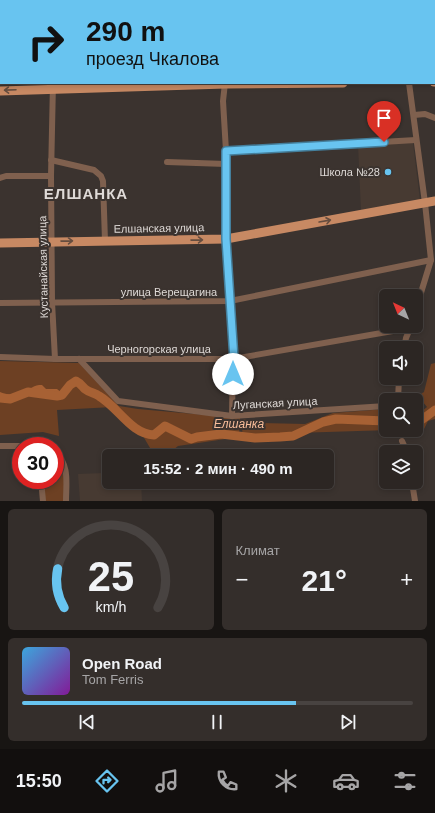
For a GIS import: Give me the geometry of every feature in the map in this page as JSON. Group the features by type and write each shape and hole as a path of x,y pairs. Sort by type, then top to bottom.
{"main road":[{"path":"0,90 53,86 168,84"},
{"name":"Елшанская улица","path":"0,243 226,239 435,201"}],"street":[{"path":"226,84 223,101 226,151 226,239 234,359 232,416"},
{"path":"409,84 425,203 430,260 422,289"},
{"name":"Кустанайская улица","path":"53,86 51,176 52,302 55,358"},
{"path":"414,115 425,114 435,118"},
{"path":"226,151 416,140"},
{"path":"51,160 94,170 101,176 103,181 105,241"},
{"path":"168,162 226,164"},
{"path":"0,178 6,176 51,176"},
{"name":"улица Верещагина","path":"0,303 230,301 430,260"},
{"name":"Черногорская улица","path":"0,357 79,359 234,359 379,333"},
{"name":"Луганская улица","path":"79,359 118,401 232,416 379,406"},
{"path":"402,441 404,445"},
{"path":"0,446 12,446"},
{"path":"64,463 66,466 66,501"},
{"path":"42,489 43,501"},
{"path":"413,489 415,501"}],"shaded area":[{"name":"Школа №28","path":"413,143 420,200 361,210 358,145"},
{"path":"0,361 79,363 119,406 240,418 239,437 178,446 174,449 151,449 143,436 113,407 57,410 59,436 43,432 0,435"},
{"path":"435,363 435,419 428,421 423,431 423,410 427,407 423,402 422,393 431,364"},
{"path":"42,385 46,389 57,389 62,393 57,396 45,396 41,393 31,393 19,398 0,397 0,392 18,395 24,393 32,387"},
{"path":"379,410 379,430 295,433 258,440 245,439 245,436 242,435 243,419 261,423 305,424 333,413"},
{"path":"64,463 66,466 66,501 43,501 42,489 64,489"},
{"path":"102,473 102,489 141,489 142,501 80,501 78,474"}],"waterway":[{"name":"Елшанка","path":"0,398 10,399 28,392 57,396 62,395 70,385 76,381 85,389 106,401 138,430 154,435 165,426 191,439 221,434 255,438 293,436 323,422 336,419 379,421"},
{"name":"Елшанка","path":"423,419 435,410"}],"place":[{"name":"Школа №28","path":"388,172"}],"district":[{"name":"ЕЛШАНКА","path":"86,193"}],"route":[{"path":"233,374 234,359 226,239 226,151 384,142"}]}
